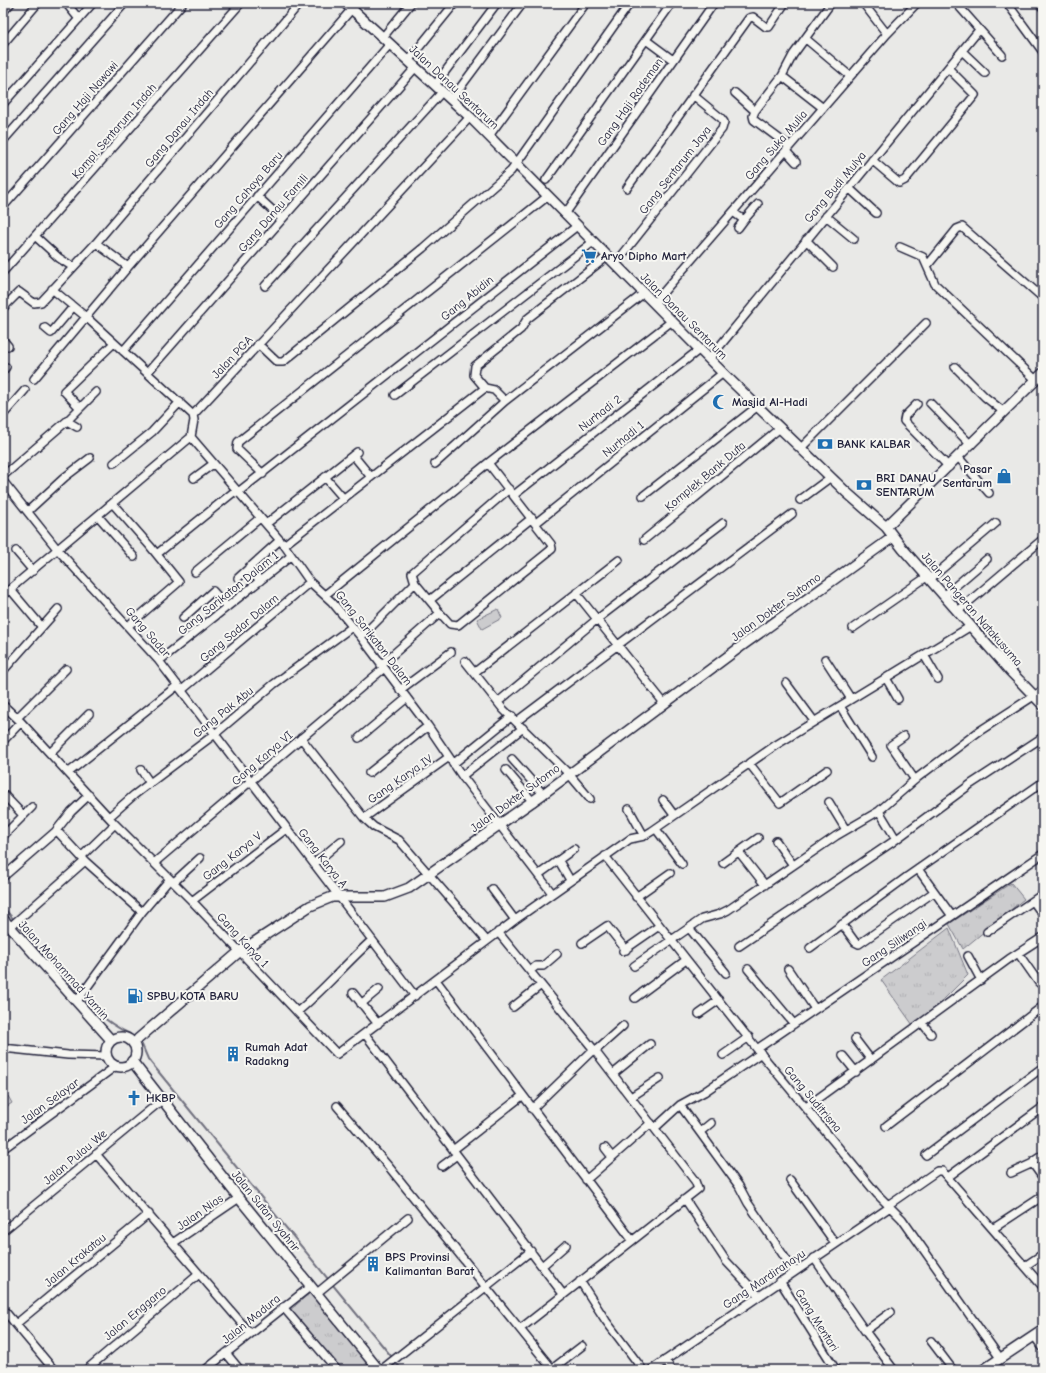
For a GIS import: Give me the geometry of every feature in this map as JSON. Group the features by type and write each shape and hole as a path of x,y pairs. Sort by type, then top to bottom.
{"street":[{"path":"3,12 11,3"},
{"path":"3,44 38,3"},
{"path":"66,3 79,19"},
{"path":"3,104 93,3"},
{"path":"3,141 125,3"},
{"name":"Gang Haji Nawawi","path":"3,207 184,3"},
{"name":"Kompl. Sentarum Indah","path":"3,272 110,152 110,149 116,145 241,3"},
{"name":"Gang Danau Indah","path":"3,308 19,292 39,304 96,243 300,3"},
{"path":"383,37 411,3"},
{"path":"408,61 455,3"},
{"path":"265,286 439,89 496,3"},
{"path":"451,100 523,3"},
{"path":"489,136 586,3"},
{"path":"258,344 277,362 283,362 423,248 511,170 515,162 630,3"},
{"path":"544,184 672,3"},
{"name":"Gang Haji Rademan","path":"565,214 714,3"},
{"path":"627,188 749,18 753,17 766,27 770,26 785,3"},
{"path":"796,162 788,148 754,120 753,116 755,111 782,76 793,56 830,3"},
{"path":"863,3 887,34"},
{"name":"Gang Suka Mulia","path":"654,303 850,76 917,3"},
{"path":"956,3 1002,55"},
{"path":"1007,3 1043,52"},
{"path":"1040,3 1043,8"},
{"path":"34,379 352,5"},
{"name":"Jalan Danau Sentarum","path":"352,5 390,44 470,117 515,162 544,184 548,196 565,214 616,263 723,373 831,477 886,527"},
{"name":"Gang Budi Mulya","path":"710,358 979,30"},
{"path":"806,39 850,76"},
{"path":"646,40 673,60"},
{"name":"Gang Cahaya Baru","path":"123,351 390,44"},
{"path":"962,51 985,74"},
{"name":"Gang Danau Famili","path":"148,373 415,68"},
{"path":"872,160 899,182 905,180 975,95 948,68"},
{"path":"782,76 823,108"},
{"path":"735,93 755,111"},
{"name":"Gang Sentarum Jaya","path":"616,263 722,129 724,122 721,118 693,95"},
{"name":"Jalan PGA","path":"193,415 470,117"},
{"path":"849,188 876,213"},
{"path":"257,196 282,219"},
{"path":"263,474 237,449 238,442 548,196"},
{"path":"738,228 758,204"},
{"path":"733,212 744,220"},
{"path":"826,216 854,239"},
{"name":"Gang Abidin","path":"157,554 236,492 263,474 370,387 578,226"},
{"path":"927,266 956,229 962,227 1043,298"},
{"path":"35,236 59,258 73,266"},
{"path":"806,240 833,267"},
{"path":"395,395 593,242"},
{"path":"96,243 128,267"},
{"path":"900,247 923,257 935,284 1036,380"},
{"path":"505,401 494,390 485,388 474,375 475,366 521,330 527,320 608,256"},
{"path":"3,595 191,437 194,420 193,415 180,402 86,317 52,289"},
{"path":"435,464 505,401 644,293"},
{"path":"45,328 51,333 73,307"},
{"path":"325,595 488,463 672,321"},
{"path":"801,448 926,323"},
{"path":"80,408 64,391 114,343"},
{"name":"Nurhadi 2","path":"415,584 412,576 414,571 511,492 700,349"},
{"path":"955,367 985,397 1004,412"},
{"name":"Nurhadi 1","path":"430,600 534,521 723,373"},
{"path":"886,527 949,468 1043,373"},
{"path":"238,578 249,567 371,478 485,388"},
{"path":"3,415 25,390"},
{"path":"3,476 67,421 96,392"},
{"path":"114,462 152,432 180,402"},
{"path":"930,403 971,445"},
{"path":"917,404 904,417 904,421 949,468"},
{"path":"643,496 758,406"},
{"path":"67,421 77,427"},
{"name":"Komplek Bank Duta","path":"644,540 780,428"},
{"name":"Gang Sarikaton Dalam","path":"191,437 236,492 282,543 310,582 318,591 325,595 360,637 428,726 453,764 552,893"},
{"path":"266,524 355,454 371,478"},
{"path":"28,511 65,477 90,458"},
{"path":"959,458 989,493"},
{"path":"360,637 415,584 450,624 458,625 551,549 552,545 488,463"},
{"path":"194,478 213,464"},
{"path":"326,477 344,498"},
{"path":"800,500 831,477"},
{"name":"Gang Sadar","path":"3,481 58,550 159,661 216,734"},
{"path":"112,504 157,554 179,582 128,626"},
{"path":"453,764 617,647 792,514"},
{"path":"98,516 134,557"},
{"path":"195,572 260,518"},
{"path":"853,628 929,577 996,522"},
{"path":"498,702 596,620 723,523"},
{"name":"Jalan Pangeran Natakusuma","path":"886,527 971,626 1043,705"},
{"name":"Jalan Dokter Sutomo","path":"135,1042 239,952 315,903 328,898 340,897 378,898 393,895 408,888 533,802 664,703 894,537"},
{"path":"958,611 1043,539"},
{"path":"16,551 33,571"},
{"name":"Gang Sarikaton Dalam 1","path":"159,661 291,556"},
{"path":"945,595 987,559"},
{"path":"475,672 618,560"},
{"path":"249,567 260,581"},
{"name":"Gang Sadar Dalam","path":"68,773 180,688 310,582"},
{"path":"10,589 42,627"},
{"path":"183,618 213,591 227,607"},
{"path":"576,593 617,647 664,703"},
{"path":"3,671 58,609"},
{"name":"Gang Karya VI","path":"154,863 252,781 382,667 440,613"},
{"name":"Gang Karya 1","path":"3,705 19,720 115,824 192,901 336,1053 340,1052 365,1034 498,932 605,856 632,838 644,836 814,721 971,626"},
{"name":"Gang Pak Abu","path":"109,817 150,783 216,734 274,684 352,627"},
{"path":"400,690 451,652"},
{"path":"924,655 938,679"},
{"path":"825,659 851,699"},
{"path":"465,661 498,702 569,774 590,799"},
{"path":"3,741 19,720 66,669"},
{"path":"886,678 898,699"},
{"path":"786,683 814,721"},
{"path":"634,966 702,919 723,913 846,830 879,811 915,780 978,732 1035,697 1043,690"},
{"path":"359,738 407,698"},
{"path":"840,706 872,757"},
{"path":"50,753 89,714"},
{"path":"369,773 428,726"},
{"path":"462,776 523,728"},
{"name":"Gang Karya A","path":"216,734 286,829 415,996"},
{"path":"904,736 891,745 915,780"},
{"path":"739,946 896,839 971,784 1043,737"},
{"path":"301,738 364,818 374,827 398,840 487,941"},
{"name":"Gang Karya IV","path":"364,818 448,757"},
{"path":"512,759 543,794"},
{"path":"750,763 780,803 827,770"},
{"path":"141,770 150,783"},
{"path":"506,770 533,802"},
{"path":"810,948 918,869 1043,782"},
{"path":"3,794 23,815"},
{"path":"3,877 55,832 71,812 89,795"},
{"path":"662,800 674,815"},
{"path":"830,802 846,830"},
{"path":"3,836 32,807"},
{"path":"629,809 644,836"},
{"path":"879,811 896,839"},
{"path":"10,927 83,859 115,824"},
{"path":"656,828 682,864"},
{"name":"Gang Karya V","path":"192,901 286,829"},
{"path":"55,832 60,834 83,859 142,912"},
{"path":"723,863 758,838"},
{"path":"314,864 341,841"},
{"path":"776,841 793,865"},
{"path":"538,875 574,849"},
{"path":"739,852 765,885"},
{"name":"Gang Siliwangi","path":"586,1180 612,1157 680,1105 704,1092 815,1009 1043,854"},
{"name":"Gang Suditrisna","path":"605,856 759,1051 889,1206 902,1219 1000,1358"},
{"path":"77,1000 142,912 172,881 200,858"},
{"path":"559,861 570,880"},
{"path":"918,869 952,916"},
{"path":"636,896 670,873"},
{"path":"492,889 515,920"},
{"path":"842,924 855,942 859,944 934,892"},
{"path":"987,932 1043,894"},
{"path":"1033,901 1043,915"},
{"name":"Jalan Mohammad Yamin","path":"3,919 111,1038"},
{"path":"582,943 607,926 624,951 659,926"},
{"path":"689,928 726,973"},
{"path":"498,932 613,1074 697,1184 697,1190 520,1329"},
{"path":"806,1107 1018,953 1043,937"},
{"path":"298,1012 320,993 345,965 372,940"},
{"path":"1018,953 1039,983"},
{"path":"530,971 536,966 543,966 557,954"},
{"path":"968,956 981,980"},
{"path":"635,998 686,960"},
{"path":"748,969 794,1024"},
{"path":"788,969 815,1009"},
{"path":"436,980 632,1240"},
{"path":"513,1007 541,985"},
{"path":"361,1004 378,989"},
{"path":"353,993 378,1024"},
{"path":"699,1014 719,1000"},
{"path":"886,1126 1043,1006"},
{"path":"922,1023 931,1034"},
{"path":"532,1109 594,1050 623,1026"},
{"path":"365,1034 563,1294"},
{"path":"3,1048 132,1064 135,1056 135,1042 123,1037 111,1038 107,1046 109,1061"},
{"path":"723,1054 749,1037"},
{"path":"855,1039 871,1060"},
{"path":"613,1074 650,1044"},
{"path":"843,1056 856,1072"},
{"name":"Jalan Selayar","path":"3,1148 109,1061"},
{"name":"Jalan Sutan Syahrir","path":"132,1064 239,1198 380,1370"},
{"path":"926,1155 1043,1067"},
{"path":"631,1097 660,1078"},
{"path":"442,1166 455,1152 522,1096"},
{"name":"Jalan Pulau We","path":"3,1231 162,1100"},
{"path":"680,1105 739,1186 748,1203 794,1271"},
{"path":"336,1106 389,1167 553,1370 582,1346"},
{"path":"1043,1107 948,1177 994,1228 1043,1287"},
{"path":"700,1132 711,1123"},
{"path":"606,1148 612,1157"},
{"path":"96,1154 250,1333"},
{"path":"1011,1173 1033,1163 1043,1155"},
{"path":"1033,1163 1043,1178"},
{"name":"Gang Mardirahayu","path":"651,1370 938,1171 942,1171 948,1177"},
{"path":"790,1180 835,1243"},
{"path":"994,1228 1043,1196"},
{"name":"Jalan Nias","path":"173,1244 239,1198"},
{"path":"685,1199 726,1261 758,1295"},
{"name":"Jalan Krakatau","path":"16,1324 149,1214"},
{"path":"317,1293 408,1218"},
{"path":"542,1266 566,1245"},
{"path":"380,1370 531,1251"},
{"path":"1025,1266 1043,1254"},
{"path":"814,1258 894,1370"},
{"name":"Jalan Enggano","path":"86,1370 199,1274"},
{"path":"580,1281 606,1321 643,1370"},
{"name":"Gang Mentari","path":"780,1281 836,1370"},
{"name":"Jalan Madura","path":"205,1370 311,1286"},
{"path":"283,1307 337,1370"},
{"path":"3,1309 54,1370"},
{"path":"865,1331 891,1312"},
{"path":"983,1370 1043,1330"},
{"path":"1034,1336 1043,1348"},
{"path":"931,1341 953,1370"},
{"path":"226,1353 240,1370"},
{"path":"665,1360 672,1370"}],"green space":[{"path":"498,609 502,618 482,629 477,619"},
{"path":"1011,883 1024,899 963,949 949,924"},
{"path":"949,928 968,975 915,1028 881,980"},
{"path":"8,1096 12,1103 3,1109 3,1099"},
{"path":"311,1292 375,1370 338,1370 289,1311"}],"waterway":[{"path":"3,907 14,920"},
{"path":"17,923 52,965"},
{"path":"57,969 65,978"},
{"path":"69,983 80,995"},
{"path":"83,998 105,1019 130,1034"},
{"path":"142,1045 148,1059 391,1356"},
{"path":"397,1364 402,1370"}],"place":[{"name":"Aryo Dipho Mart","path":"589,256"},
{"name":"Masjid Al-Hadi","path":"720,402"},
{"name":"BANK KALBAR","path":"825,444"},
{"name":"Pasar Sentarum","path":"1004,476"},
{"name":"BRI DANAU SENTARUM","path":"864,485"},
{"name":"SPBU KOTA BARU","path":"135,996"},
{"name":"Rumah Adat Radakng","path":"233,1054"},
{"name":"HKBP","path":"134,1098"},
{"name":"BPS Provinsi Kalimantan Barat","path":"373,1264"}]}
